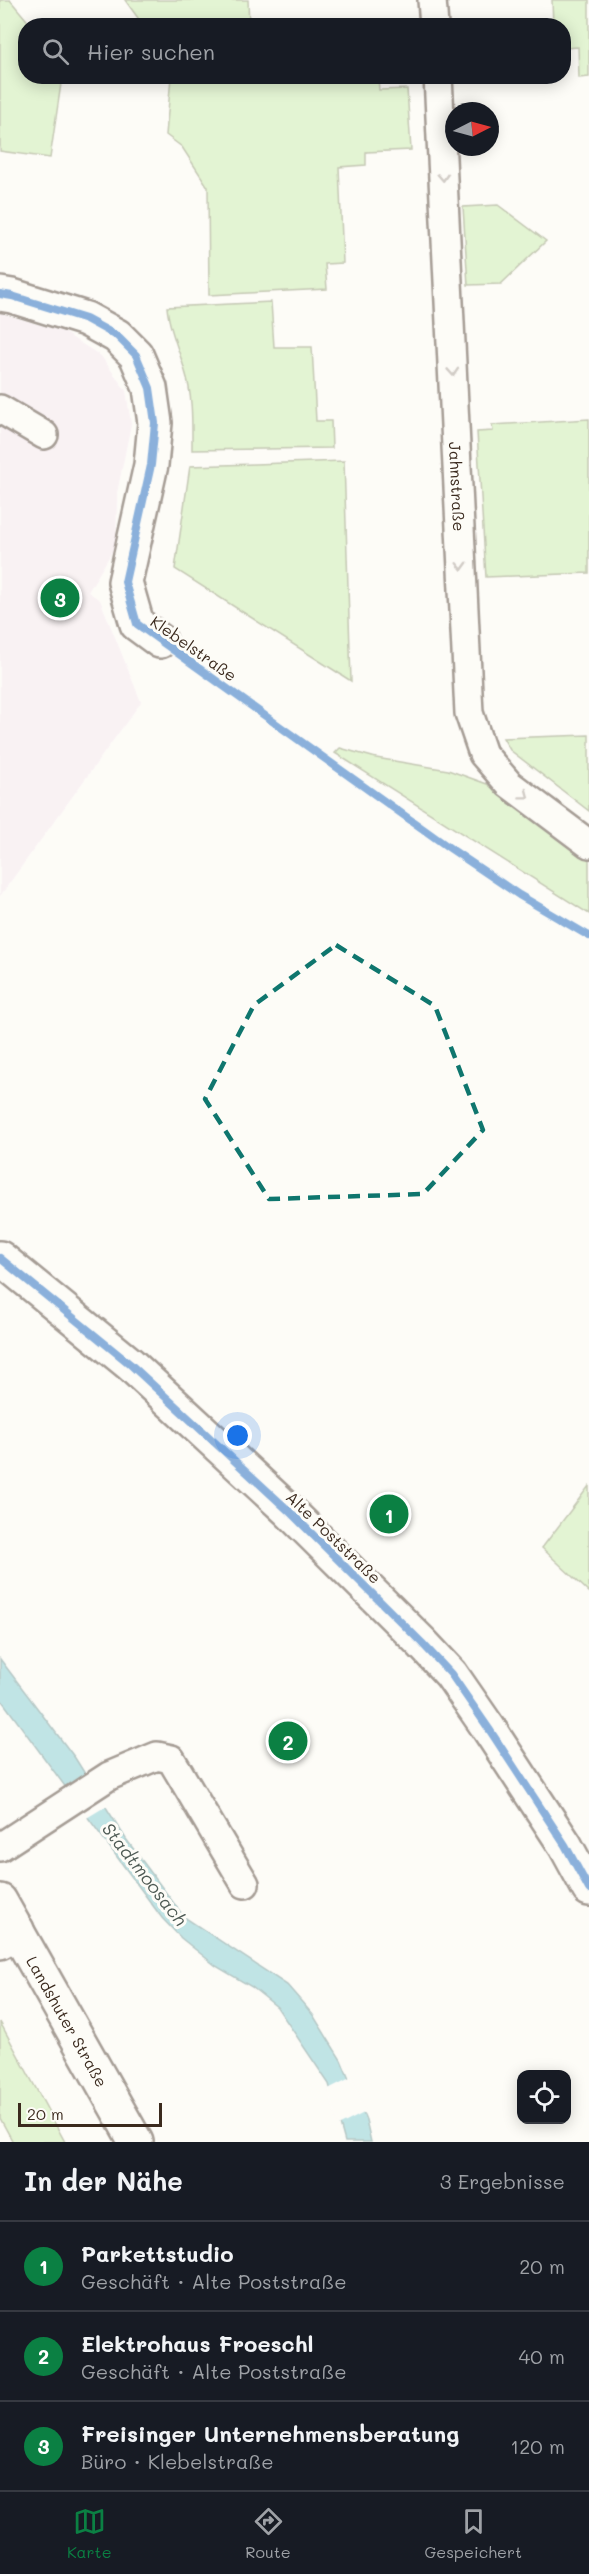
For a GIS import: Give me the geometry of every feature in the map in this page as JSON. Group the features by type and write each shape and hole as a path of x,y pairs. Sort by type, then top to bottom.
{"street":[{"name":"Klebelstraße","path":"0,294 86,319 117,336 136,355 150,388 155,423 151,465 125,582 137,624 160,641"},
{"name":"Alte Poststraße","path":"0,1258 130,1364 289,1511 422,1642 451,1674 489,1729 565,1845 589,1888"},
{"name":"Landshuter Straße","path":"0,1901 8,1936 136,2142"}],"lane":[{"path":"432,0 433,18"},
{"name":"Jahnstraße","path":"438,84 457,425 469,713 483,754 509,784 589,844"},
{"path":"0,409 44,435"},
{"path":"0,1847 109,1776 157,1756 171,1759 245,1884"}],"highlighted area":[{"path":"336,945 435,1006 483,1130 423,1194 269,1199 205,1099 254,1005"}],"shaded area":[{"path":"0,313 63,332 101,356 126,391 131,424 117,493 116,545 88,592 100,600 141,702 0,896"}],"green space":[{"path":"0,0 10,0 25,18 18,18 18,84 61,84 50,158 0,151"},
{"path":"125,0 248,0 249,18 138,18"},
{"path":"552,0 589,0 589,77 579,78 578,47 571,48 571,18 553,18"},
{"path":"170,84 379,84 379,90 407,89 411,150 366,152 366,165 339,167 343,263 325,264 327,289 209,295 208,187 182,147 166,135"},
{"path":"498,205 546,241 501,284 468,285 463,207"},
{"path":"271,302 274,347 312,347 316,421 331,421 332,448 192,450 192,410 189,390 167,307"},
{"path":"589,419 589,573 486,577 477,432 493,431 492,425"},
{"path":"344,461 351,681 175,569 190,466"},
{"path":"589,735 589,811 510,750 503,738"},
{"path":"340,748 376,758 448,770 487,784 589,860 589,914 335,753"},
{"path":"589,1486 589,1592 542,1548"},
{"path":"0,2022 65,2142 13,2142 0,2118"}],"water":[{"name":"Stadtmoosach","path":"0,1659 75,1758 126,1839 184,1917 287,1985 313,2015 341,2060 366,2120 371,2142 345,2142 329,2084 277,2007 252,1987 216,1966 181,1938 162,1918 0,1698"}],"pier":[{"path":"88,1772 108,1805 85,1819 63,1788"},
{"path":"352,2077 366,2112 338,2126 328,2089"}],"cycle path":[{"path":"0,294 86,319 117,336 136,355 150,388 155,423 151,465 125,582 137,624 451,849 519,895 589,936"},
{"path":"0,1258 130,1364 289,1511 451,1674 565,1845 589,1889"}],"place":[{"name":"Freisinger Unternehmensberatung","path":"60,598"},
{"name":"Parkettstudio","path":"389,1514"},
{"name":"Elektrohaus Froeschl","path":"288,1741"}]}
